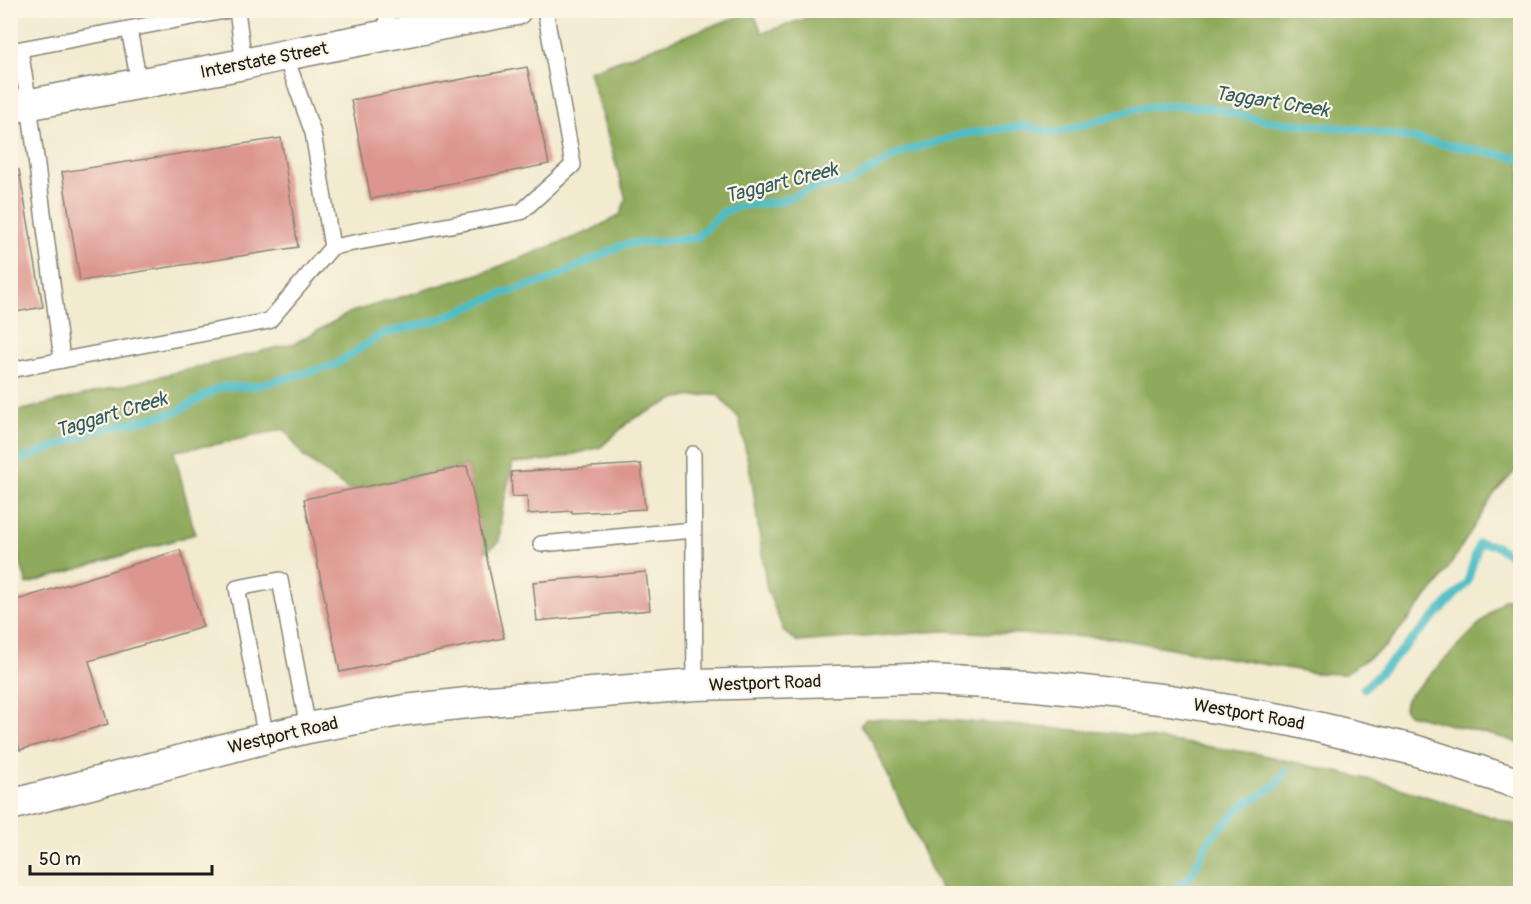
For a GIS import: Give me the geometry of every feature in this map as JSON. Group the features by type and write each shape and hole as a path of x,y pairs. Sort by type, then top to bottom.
{"street":[{"name":"Interstate Street","path":"20,106 285,55 387,23 516,10"},
{"name":"Westport Road","path":"10,805 266,738 405,710 476,702 695,685 911,679 1027,685 1170,700 1292,721 1403,747 1521,784"}],"lane":[{"path":"62,360 20,106 15,51 230,10"},
{"path":"237,10 244,64"},
{"path":"10,370 269,321 332,247 521,212 573,165 545,10"},
{"path":"129,30 139,83"},
{"path":"285,55 313,133 332,247"},
{"path":"693,454 695,685"},
{"path":"542,544 693,530"},
{"path":"266,738 237,588 280,580 308,728"}],"green space":[{"path":"830,10 1520,11 1520,466 1494,494 1439,583 1385,647 1344,674 1314,673 1114,638 942,631 798,642 784,632 767,589 752,481 739,418 717,394 677,398 631,420 601,447 551,460 513,463 502,511 499,542 485,552 467,466 349,490 304,457 284,429 174,451 195,534 27,584 11,533 10,413 295,343 351,312 485,272 590,231 620,215 626,199 589,71 753,11 762,33"},
{"path":"1504,599 1520,599 1520,744 1408,714 1404,708 1406,699"},
{"path":"866,719 944,720 1115,733 1259,754 1384,783 1520,826 1520,893 942,893 872,741 860,726"}],"building":[{"path":"527,67 549,164 371,199 351,100"},
{"path":"281,138 298,247 80,281 62,172"},
{"path":"19,170 43,307 10,313 10,171"},
{"path":"641,464 645,509 528,514 527,496 512,497 511,472"},
{"path":"467,466 504,638 340,672 304,499"},
{"path":"180,550 203,627 89,661 108,724 20,750 10,718 10,602"},
{"path":"646,572 650,610 537,621 533,582"}],"waterway":[{"name":"Taggart Creek","path":"10,464 98,430 176,412 220,387 256,386 335,365 382,334 438,320 501,294 549,280 625,244 696,238 723,212 739,206 778,202 815,188 850,182 902,152 963,134 1024,126 1056,133 1139,108 1172,105 1209,108 1266,121 1365,130 1520,158"},
{"path":"1364,688 1467,583 1479,543 1494,545 1520,561"},
{"path":"1171,894 1191,875 1209,840 1241,807 1276,785 1285,771"}]}
